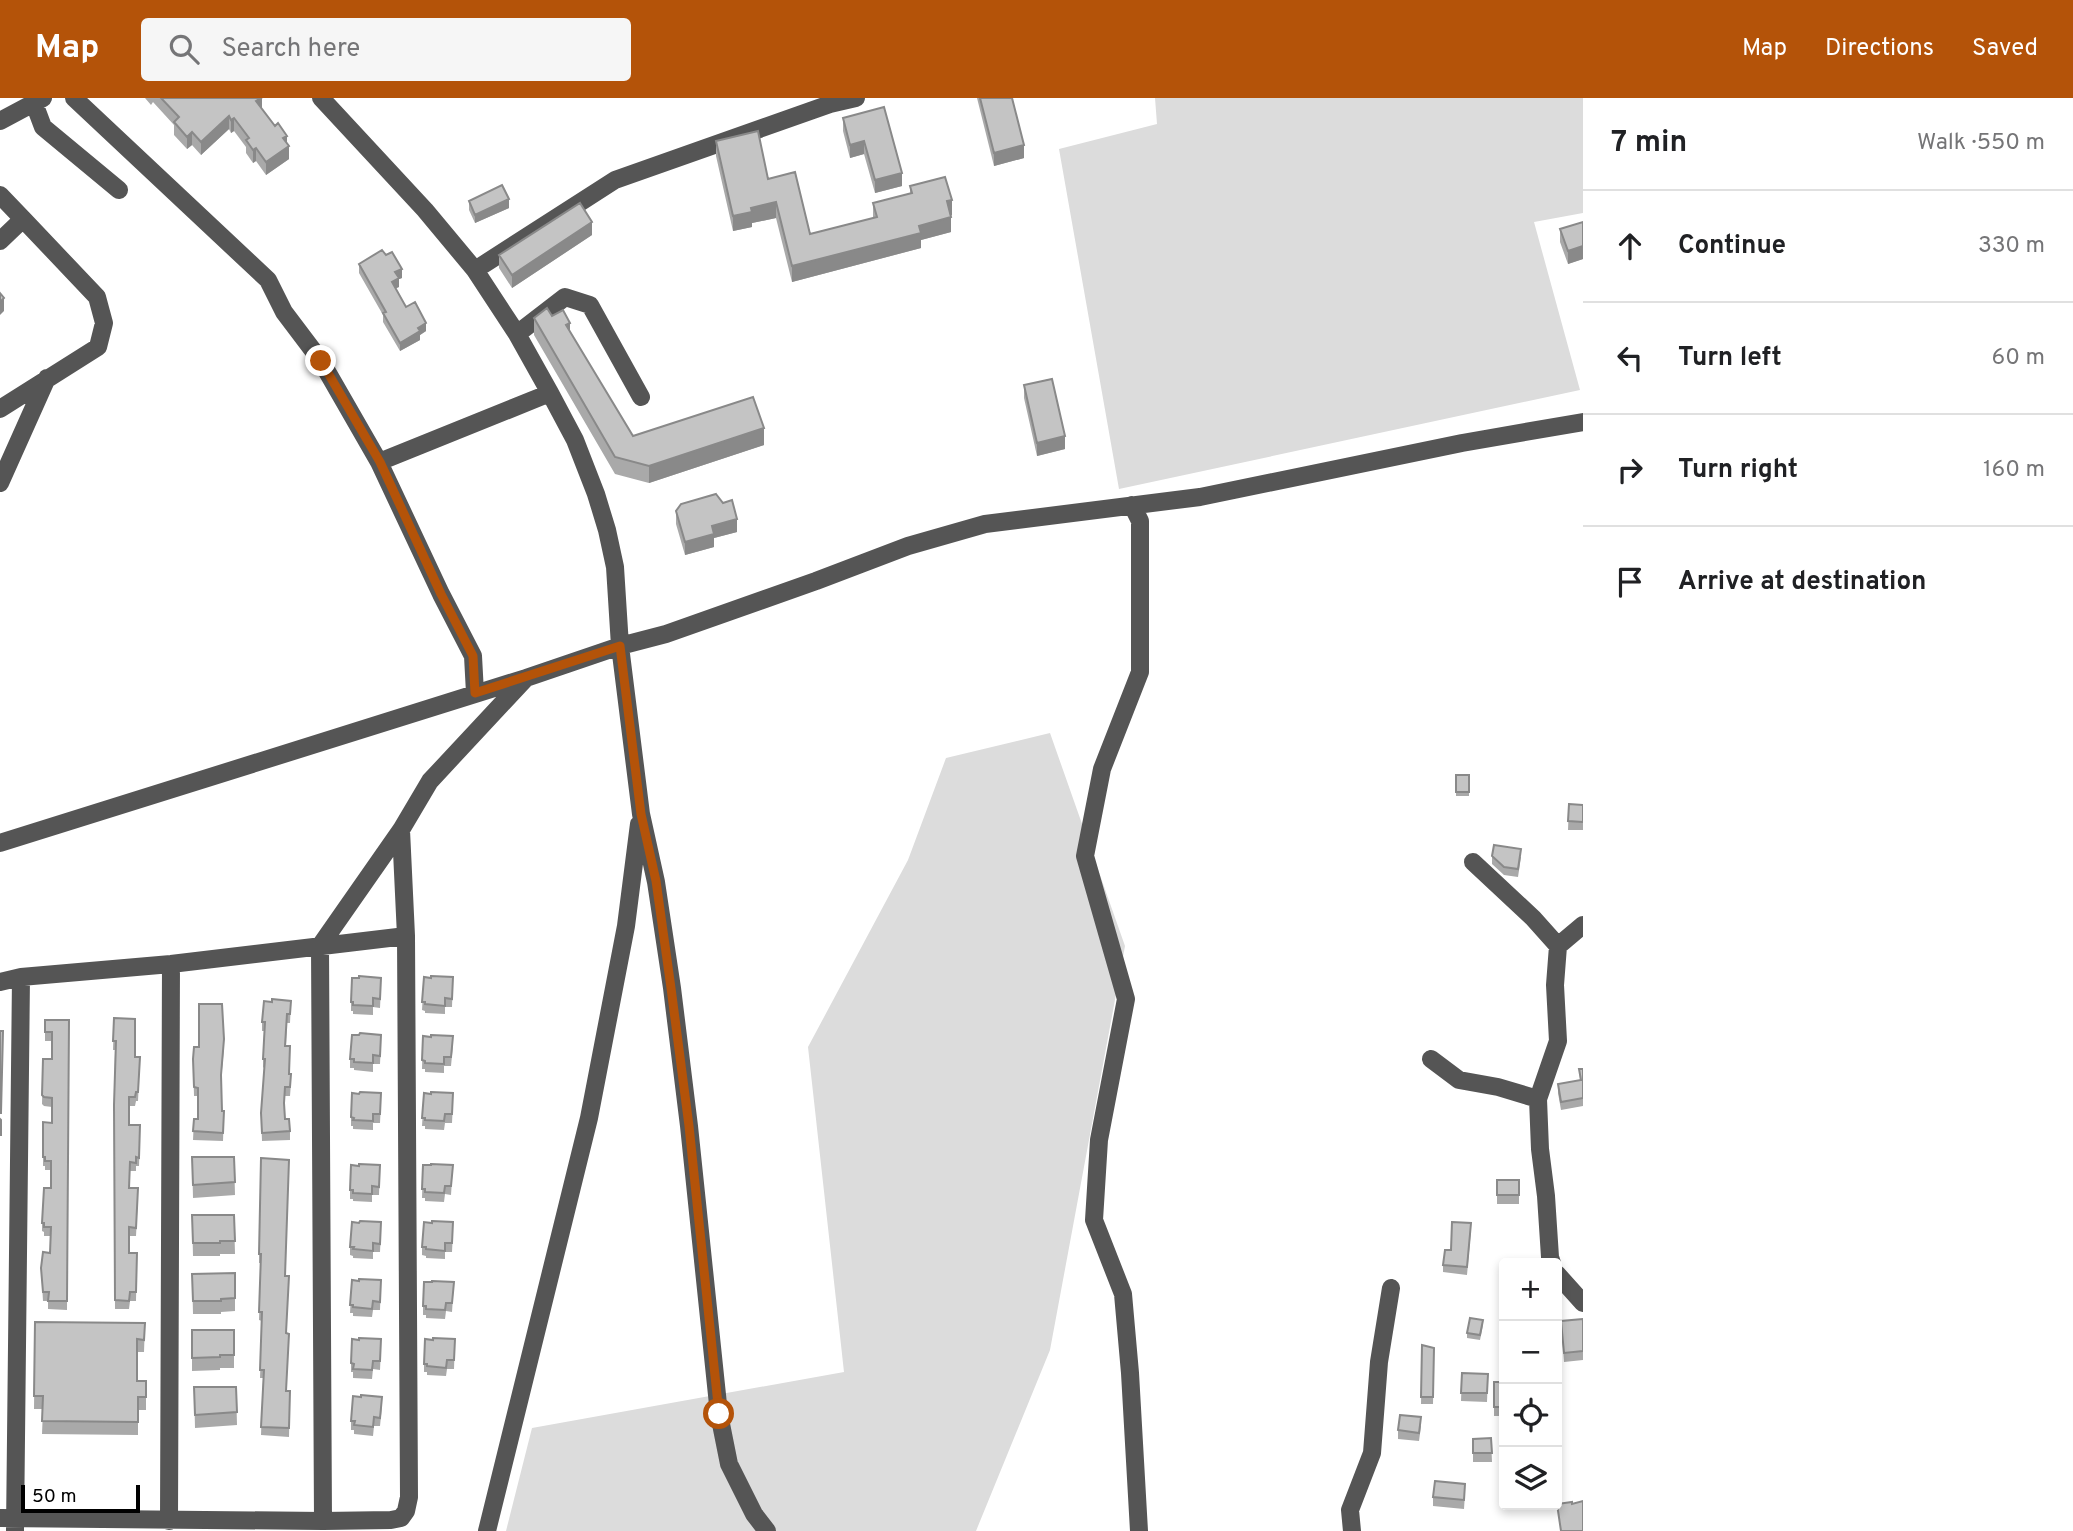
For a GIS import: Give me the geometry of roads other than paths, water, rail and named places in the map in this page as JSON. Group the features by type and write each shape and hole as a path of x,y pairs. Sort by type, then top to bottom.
{"street":[{"path":"74,98 268,280 284,312 321,361 380,462 473,656 475,693"},
{"path":"321,98 425,210 475,270 517,334 550,393 575,440 596,494 615,567 620,646 641,814 656,881 689,1126 719,1414 729,1464 754,1514 767,1531"},
{"path":"475,270 615,180 856,98"},
{"path":"0,121 38,100 43,127 119,190"},
{"path":"0,195 97,298 104,323 98,348 0,409"},
{"path":"0,241 23,219"},
{"path":"517,334 565,296 590,305 641,397"},
{"path":"0,483 47,378"},
{"path":"380,462 550,393"},
{"path":"0,843 620,646 666,634 908,546 985,524 1200,497 1462,443 1583,422"},
{"path":"1132,505 1140,522 1140,672 1102,768 1085,856 1126,999 1099,1140 1094,1220 1123,1294 1139,1531"},
{"path":"323,1521 320,946 401,830 430,781 526,678"},
{"path":"488,1531 589,1118 626,926 641,814"},
{"path":"21,978 10,1523 401,1518 406,1511 409,1497 406,936 401,830"},
{"path":"1473,862 1533,918 1558,946"},
{"path":"1552,1258 1542,1172 1538,1099 1558,1041 1555,985 1558,946 1583,925"},
{"path":"0,982 406,936"},
{"path":"169,1521 171,964"},
{"path":"1431,1059 1459,1080 1538,1099"},
{"path":"1562,1280 1583,1303"},
{"path":"1352,1531 1349,1510 1372,1453 1379,1362 1391,1287"}]}
